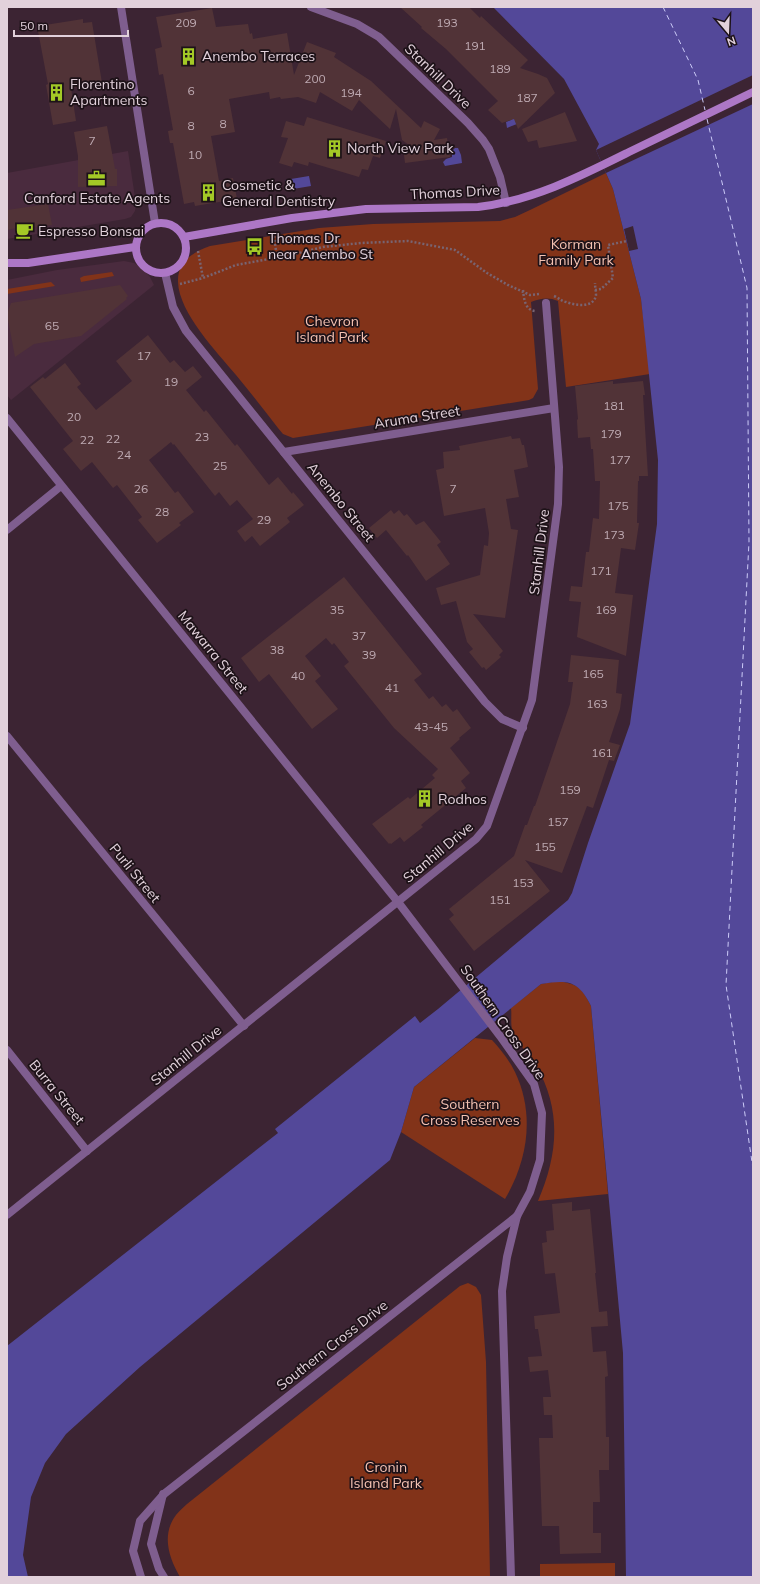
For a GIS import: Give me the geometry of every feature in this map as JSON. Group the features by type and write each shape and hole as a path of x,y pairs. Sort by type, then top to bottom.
{"main road":[{"name":"Thomas Drive","path":"184,237 292,218 366,209 478,207 506,203 554,187 753,92"},
{"path":"155,223 168,223 176,227 184,237 186,251 183,259 173,270 165,273 156,273 147,270 138,260 135,247 136,239 143,229 155,223"},
{"path":"7,263 28,263 135,247"},
{"path":"7,270 28,263"}],"street":[{"path":"121,7 155,223"},
{"name":"Stanhill Drive","path":"312,7 357,24 379,37 468,123 489,149 500,177 506,203"},
{"name":"Anembo Street","path":"165,273 172,302 180,321 485,702 502,719 523,728"},
{"name":"Stanhill Drive","path":"7,1215 398,902 476,839 484,830 492,815 534,693 558,504 560,471 546,307"},
{"name":"Aruma Street","path":"284,452 554,408"},
{"name":"Mawarra Street","path":"7,418 398,902"},
{"path":"7,530 61,486"},
{"name":"Purli Street","path":"7,736 244,1026"},
{"name":"Southern Cross Drive","path":"398,902 500,1036 534,1084 542,1113 540,1160 530,1192 516,1216 507,1256 502,1291 511,1577"},
{"name":"Burra Street","path":"7,1050 87,1151"},
{"name":"Southern Cross Drive","path":"141,1577 133,1551 140,1521 164,1494 516,1216"},
{"path":"164,1494 152,1544 158,1569 164,1577"}],"path":[{"path":"268,204 269,208"},
{"path":"274,236 277,258"},
{"path":"180,284 203,278 236,265 277,258 323,247 362,243 408,241 455,250 486,273 508,285 530,294 545,294"},
{"path":"595,290 601,288 614,278 608,245 627,241"},
{"path":"198,251 203,278"},
{"path":"552,296 558,297 563,302 579,306 589,304 594,301 596,296 595,282"},
{"path":"523,290 524,299 528,308 531,310 546,307"}],"shaded area":[{"path":"493,7 753,7 753,1577 626,1577 623,1353 591,1006 582,991 577,987 565,982 558,982 541,984 414,1087 401,1132 390,1160 140,1367 66,1434 45,1463 31,1497 23,1555 28,1577 7,1577 7,1346 278,1133 275,1129 415,1016 420,1023 438,1009 568,900 572,893 630,724 657,524 658,460 641,299 613,189 596,150 599,144 564,79"},
{"path":"518,112 527,120 507,128 506,122 511,120"},
{"path":"455,148 458,148 462,163 445,166 443,162 452,157 452,151"},
{"path":"128,151 136,204 135,211 131,217 7,239 7,173"},
{"path":"309,176 311,186 287,190 285,180"},
{"path":"124,261 134,263 141,267 150,277 154,285 11,400 7,395 7,280 57,270"}],"green space":[{"name":"Chevron Island Park","path":"606,173 613,189 641,299 650,374 566,387 558,301 542,299 531,302 538,389 533,398 529,400 293,438 283,434 200,332 180,294 178,275 183,263 198,251 210,246 319,228 373,224 500,221 515,217"},
{"path":"112,272 114,276 81,282 80,278 84,276"},
{"path":"51,282 55,286 7,294 7,289"},
{"name":"Southern Cross Reserves","path":"558,981 575,985 579,988 591,1006 608,1194 538,1201 545,1184 553,1149 553,1116 550,1099 536,1065 513,1032 511,1008 541,984"},
{"name":"Southern Cross Reserves","path":"475,1038 492,1040 505,1055 515,1072 525,1104 527,1120 524,1153 513,1184 505,1199 401,1132 414,1087"},
{"name":"Cronin Island Park","path":"468,1283 476,1287 481,1295 486,1362 490,1577 180,1577 168,1546 171,1523 178,1512 460,1286"},
{"path":"615,1563 615,1577 540,1577 540,1564"}],"pier":[{"path":"753,75 753,104 606,173 596,150"},
{"path":"633,226 638,249 629,251 624,229"}],"building":[{"path":"400,7 469,7 480,18 481,16 528,60 520,68 547,78 555,93 518,129 514,119 502,123 488,110 498,101 446,49 421,28 422,27"},
{"path":"212,8 216,27 248,24 250,34 252,33 253,39 287,33 294,75 307,42 336,53 334,57 371,81 421,128 424,121 440,129 434,140 447,138 450,157 405,163 403,147 410,149 408,147 409,145 402,140 396,109 390,129 359,100 352,111 320,92 316,103 298,97 281,99 280,97 270,99 269,92 229,99 235,132 211,136 219,181 233,178 237,199 195,206 194,202 184,204 173,143 170,143 168,131 173,130 163,74 159,75 155,49 162,47 156,17"},
{"path":"83,19 83,23 92,22 102,83 71,88 76,121 53,125 46,85 48,84 38,31 46,29 45,25"},
{"path":"565,112 577,141 539,148 537,140 528,142 522,129"},
{"name":"North View Park","path":"307,117 386,141 380,158 373,156 368,170 362,169 359,177 309,162 308,166 294,162 292,167 279,163 288,138 281,137 286,121 304,126"},
{"path":"107,126 115,169 117,169 117,186 78,187 78,156 74,132"},
{"path":"48,204 52,225 30,228 30,234 17,236 16,228 7,230 7,210"},
{"path":"120,285 128,296 126,298 127,299 81,336 34,344 15,357 7,314 11,303"},
{"path":"148,335 170,363 174,360 185,372 193,366 202,377 186,390 204,412 206,410 235,446 237,444 269,485 278,477 292,494 293,492 304,505 287,518 290,522 260,546 252,536 245,542 237,531 253,519 237,500 230,506 219,492 215,496 171,442 149,460 175,493 178,491 194,512 179,523 181,525 157,543 138,520 142,517 117,485 113,488 92,462 81,471 63,449 73,441 30,387 43,377 45,379 65,363 81,384 77,387 96,410 132,381 116,361"},
{"path":"613,381 613,384 643,381 645,395 643,395 648,476 639,476 637,523 639,523 635,550 621,548 615,593 633,595 626,656 577,637 581,602 569,601 571,586 582,587 586,552 589,552 593,518 599,519 600,481 595,481 593,449 591,449 590,437 578,438 575,386"},
{"path":"511,436 512,439 520,438 522,445 524,445 528,467 514,470 519,497 506,499 511,529 518,530 505,618 473,614 503,651 499,655 501,657 486,670 484,667 482,668 469,652 473,649 467,642 456,601 441,605 436,588 480,575 484,545 488,546 489,533 485,508 444,516 436,470 444,468 443,452 460,450 459,446"},
{"path":"391,510 394,514 399,510 404,516 407,514 416,525 424,521 441,542 437,545 450,564 426,581 408,555 407,556 386,530 377,538 369,528"},
{"path":"344,577 422,674 414,680 429,699 433,696 442,707 446,704 453,712 457,709 471,728 450,748 470,773 461,781 466,788 421,825 423,827 404,842 400,837 389,844 372,824 408,797 410,799 435,778 432,775 438,769 394,728 344,666 349,662 334,643 332,645 326,638 305,656 321,676 315,681 338,709 312,729 269,674 259,682 241,658"},
{"path":"571,655 619,660 616,693 622,694 620,709 609,742 620,745 614,761 609,760 593,808 587,806 562,873 525,860 550,891 474,951 449,919 454,915 449,909 514,856 525,825 527,825 535,806 570,704 573,682 568,682"},
{"path":"572,1202 572,1211 590,1209 599,1312 607,1311 608,1326 591,1327 593,1352 606,1351 608,1376 605,1377 606,1437 609,1437 609,1470 599,1470 600,1502 593,1502 593,1533 601,1533 601,1553 560,1554 559,1526 542,1526 539,1438 553,1438 552,1415 544,1415 543,1397 551,1397 548,1370 530,1372 528,1357 542,1356 538,1329 535,1329 534,1316 560,1313 555,1273 545,1274 542,1243 547,1242 546,1231 554,1230 552,1204"}],"ferry route":[{"path":"663,7 698,80 705,110"},
{"path":"707,119 747,288 749,542 726,985 753,1169"}],"place":[{"name":"Anembo Terraces","path":"189,56"},
{"name":"Florentino Apartments","path":"57,92"},
{"name":"North View Park","path":"334,148"},
{"name":"Canford Estate Agents","path":"97,178"},
{"name":"Cosmetic & General Dentistry","path":"209,193"},
{"name":"Espresso Bonsai","path":"25,231"},
{"name":"Thomas Dr near Anembo St","path":"255,246"},
{"name":"Rodhos","path":"425,799"}],"park label":[{"name":"Korman Family Park","path":"576,252"}]}
